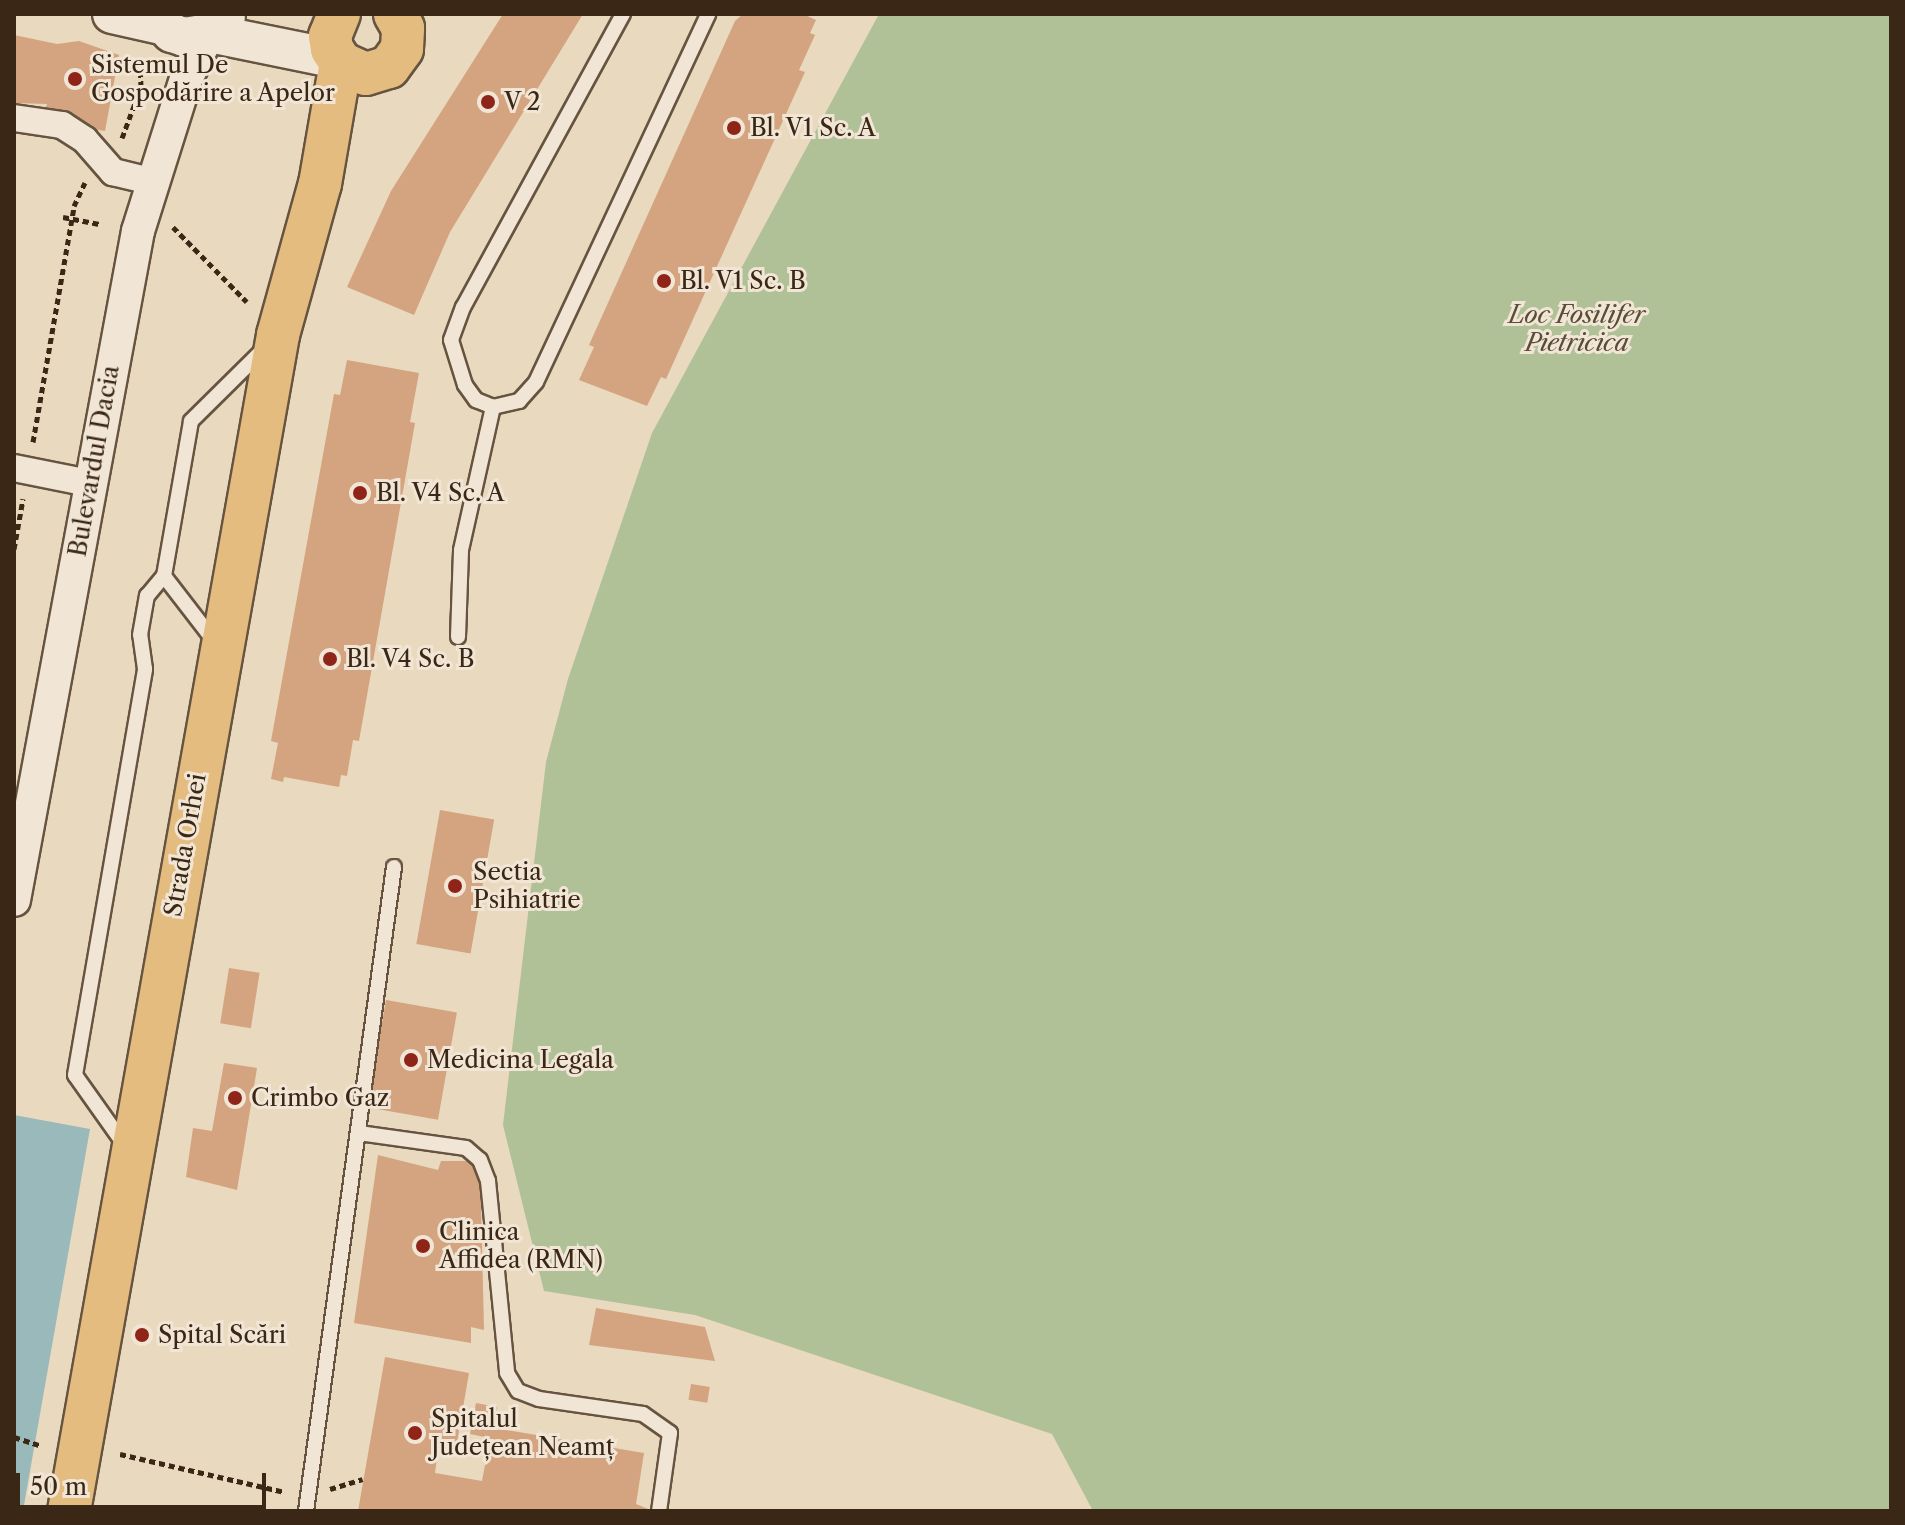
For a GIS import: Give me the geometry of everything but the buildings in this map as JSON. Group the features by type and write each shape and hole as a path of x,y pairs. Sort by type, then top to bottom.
{"main road":[{"path":"112,14 158,20 184,37 219,24 259,39 352,65"},
{"path":"339,14 330,36 352,65"},
{"name":"Strada Orhei","path":"69,1511 220,648 266,322 320,184 352,65 402,49 402,19"}],"street":[{"path":"158,20 186,79"},
{"name":"Bulevardul Dacia","path":"14,900 129,271 186,79 219,24"},
{"path":"14,118 62,125 113,172 154,182"},
{"path":"21,469 89,483"}],"lane":[{"path":"623,14 463,307 451,340 465,385 476,400 493,407 519,401 536,382 708,14"},
{"path":"130,1153 75,1075 145,669 140,635 147,596 164,576 191,421 266,322"},
{"path":"458,637 461,550 493,407"},
{"path":"164,576 220,648"},
{"path":"306,1511 394,867"},
{"path":"359,1133 466,1148 480,1160 488,1181 507,1373 518,1391 539,1399 643,1414 670,1433 659,1511"}],"path":[{"path":"14,549 21,469 72,219 100,157 125,136 135,113 141,87 140,57 130,50"},
{"path":"63,217 99,224"},
{"path":"164,222 266,322"},
{"path":"14,1437 42,1443"},
{"path":"120,1454 283,1492"}],"green space":[{"name":"Loc Fosilifer Pietricica","path":"879,14 1891,14 1891,1511 1093,1511 1052,1434 695,1315 544,1291 503,1125 546,762 568,679 652,433"}],"water":[{"path":"14,1115 90,1129 23,1511 14,1511"}],"place":[{"name":"Sistemul De Gospodărire a Apelor","path":"75,79"},
{"name":"V 2","path":"488,102"},
{"name":"Bl. V1 Sc. A","path":"734,128"},
{"name":"Bl. V1 Sc. B","path":"664,281"},
{"name":"Bl. V4 Sc. A","path":"360,493"},
{"name":"Bl. V4 Sc. B","path":"330,659"},
{"name":"Sectia Psihiatrie","path":"455,886"},
{"name":"Medicina Legala","path":"411,1060"},
{"name":"Crimbo Gaz","path":"235,1098"},
{"name":"Clinica Affidea (RMN)","path":"423,1246"},
{"name":"Spital Scări","path":"142,1335"},
{"name":"Spitalul Județean Neamț","path":"415,1433"}]}
